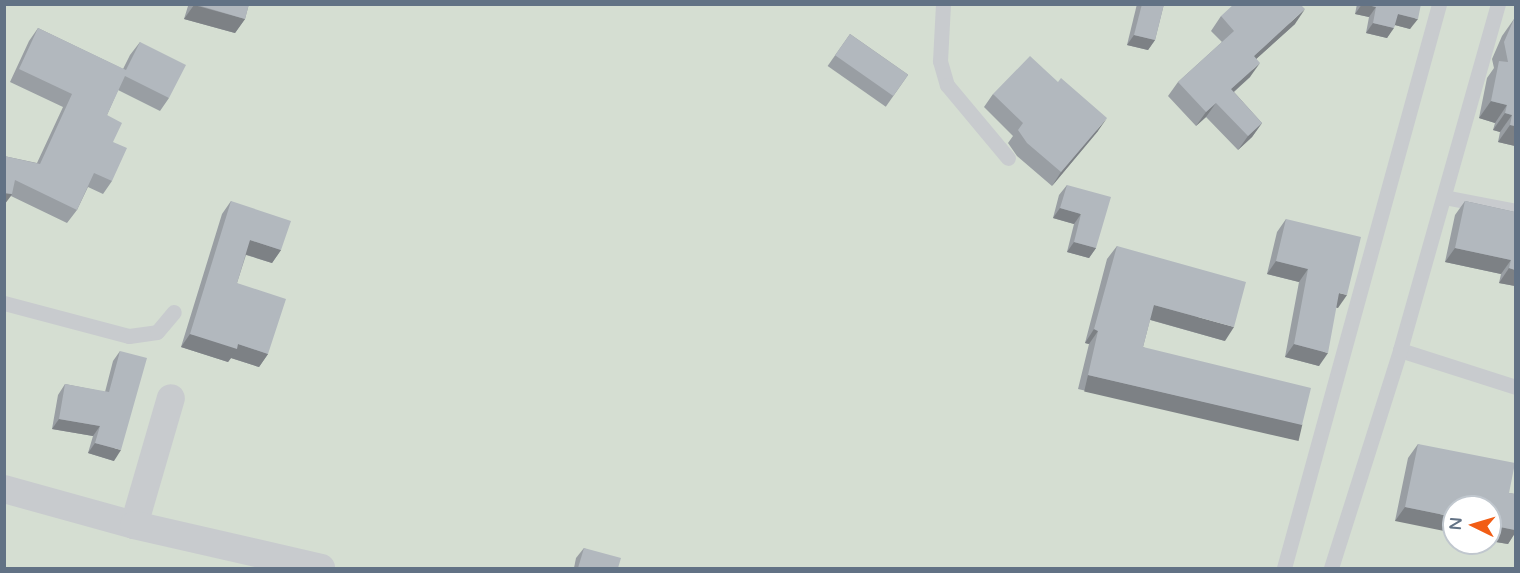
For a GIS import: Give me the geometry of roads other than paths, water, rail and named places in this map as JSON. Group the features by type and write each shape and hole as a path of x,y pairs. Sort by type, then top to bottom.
{"street":[{"path":"134,525 171,398"},
{"path":"4,489 134,525 321,568"}],"lane":[{"path":"943,4 940,62 947,85 1008,158"},
{"path":"1284,568 1439,4"},
{"path":"1331,568 1400,350 1498,4"},
{"path":"1444,196 1515,211"},
{"path":"4,303 129,336 157,332 174,312"},
{"path":"1400,350 1515,387"}]}
